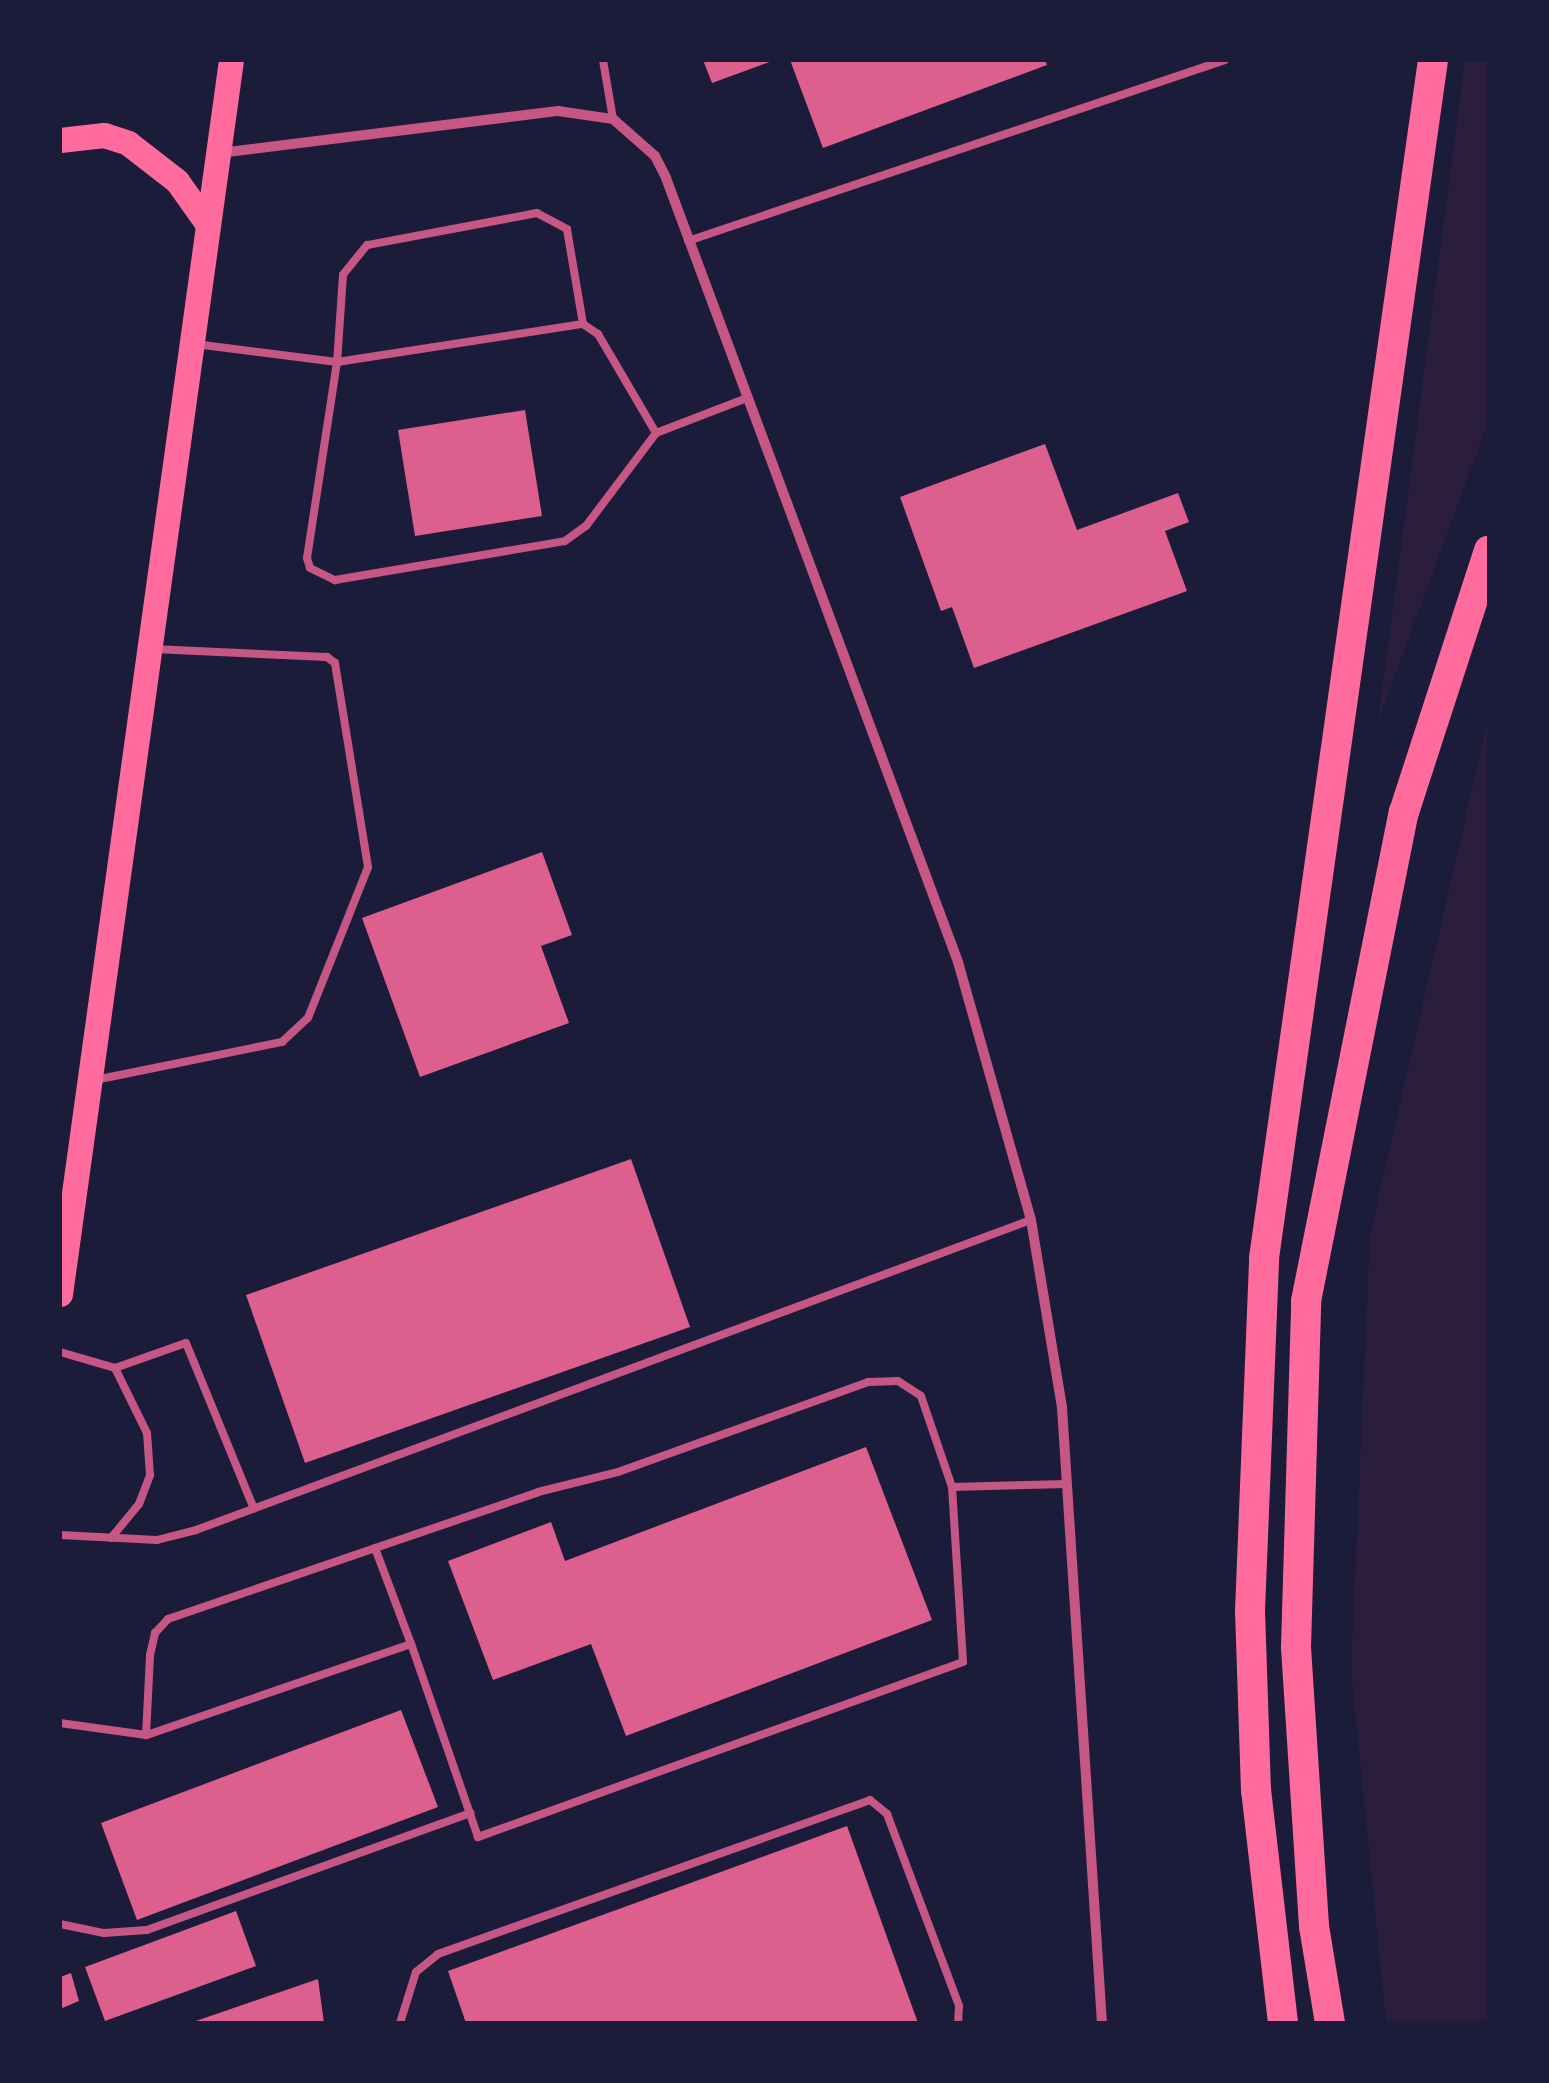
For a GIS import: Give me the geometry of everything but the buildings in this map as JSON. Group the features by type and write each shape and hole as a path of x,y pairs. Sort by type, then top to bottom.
{"highway":[{"path":"1283,2023 1256,1790 1250,1611 1264,1258 1434,60"},
{"path":"1330,2023 1314,1926 1297,1665 1306,1301 1404,812 1489,550"}],"main road":[{"path":"60,1294 67,1194 90,1081 230,60"},
{"path":"60,140 104,135 128,143 177,181 206,222"}],"street":[{"path":"216,154 524,113 613,119 655,156 744,400 835,620 958,962 1031,1220 1062,1408 1102,2023"}],"lane":[{"path":"603,60 613,119"},
{"path":"688,241 1225,60"},
{"path":"583,324 567,229 538,213 366,245 342,275 337,362 308,558 310,568 326,578 565,541 586,526 656,433 744,400"},
{"path":"190,344 337,362 583,324 598,334 656,433"},
{"path":"90,1081 282,1042 308,1018 368,867 335,663 327,657 149,649"},
{"path":"60,1535 158,1540 254,1509 1031,1220"},
{"path":"60,1352 115,1368 186,1342 254,1509"},
{"path":"110,1538 138,1504 150,1476 147,1433 115,1368"},
{"path":"146,1736 150,1655 155,1633 168,1619 538,1492 618,1472 868,1382 898,1382 920,1396 952,1486 962,1662 478,1838 375,1548"},
{"path":"952,1486 1067,1484"},
{"path":"60,1722 146,1736 411,1644"},
{"path":"400,2023 416,1972 438,1954 870,1800 887,1814 959,2006 958,2023"},
{"path":"60,1924 104,1932 147,1930 470,1812"}],"shaded area":[{"path":"1465,60 1489,60 1489,420 1378,722"},
{"path":"1489,715 1489,2023 1386,2023 1351,1671 1370,1234"}]}
